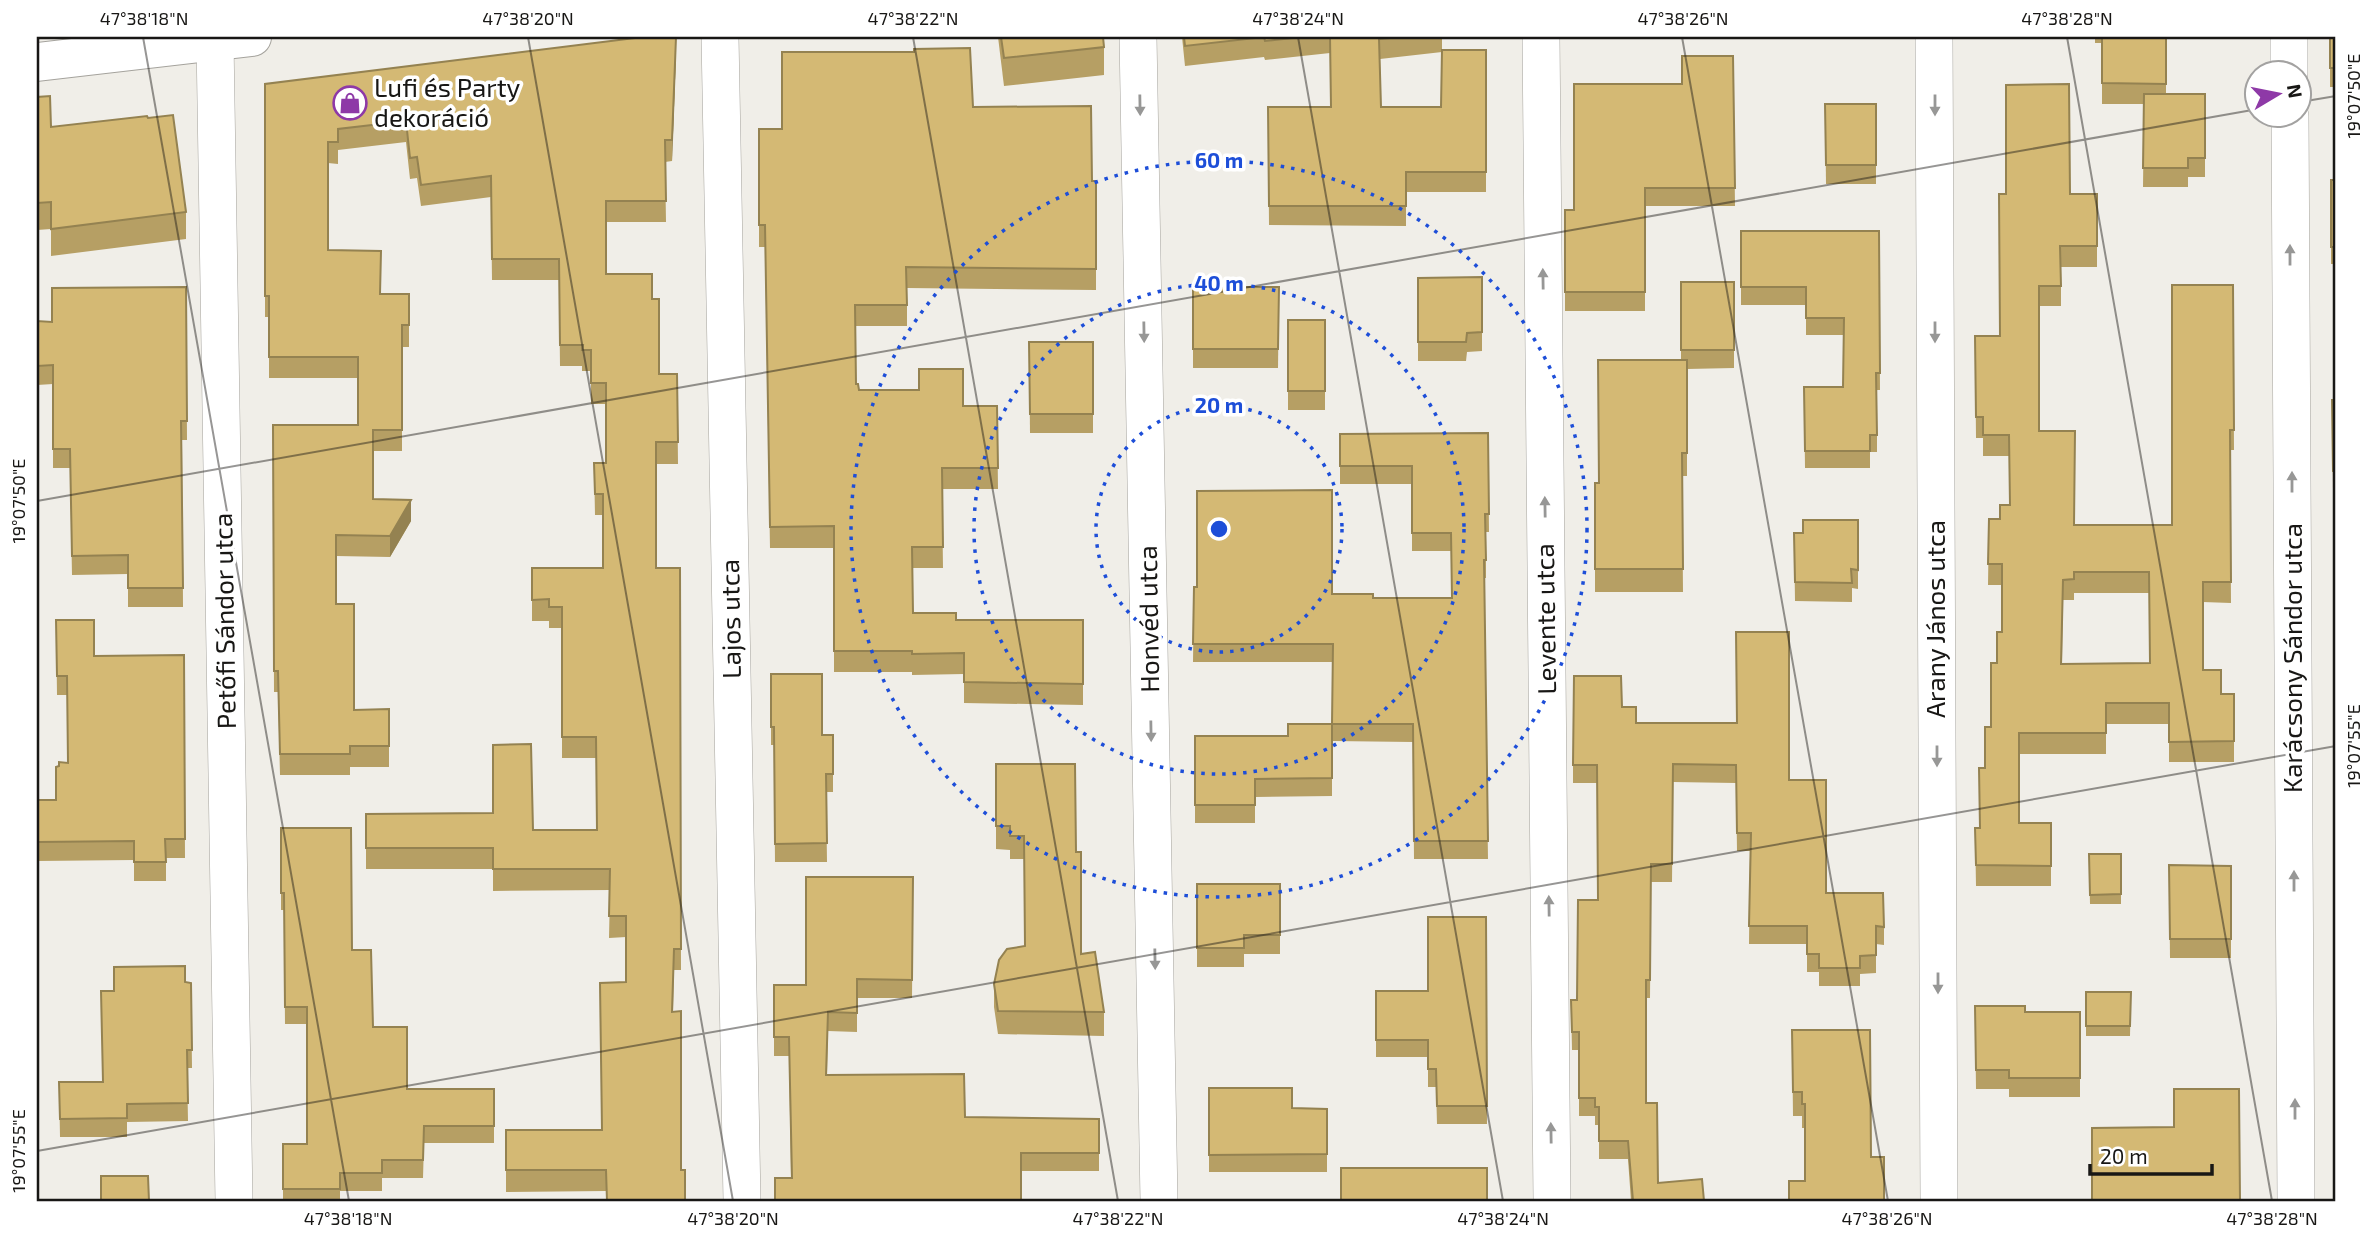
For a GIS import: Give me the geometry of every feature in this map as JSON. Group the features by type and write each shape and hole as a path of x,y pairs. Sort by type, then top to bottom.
{"main road":[{"path":"37,62 234,39"}],"street":[{"name":"Lajos utca","path":"720,37 742,1201"},
{"name":"Honvéd utca","path":"1138,37 1160,1201"},
{"name":"Levente utca","path":"1541,37 1552,1201"},
{"name":"Arany János utca","path":"1934,37 1938,1201"},
{"path":"2289,37 2289,60"},
{"name":"Petőfi Sándor utca","path":"234,39 234,1201"},
{"name":"Karácsony Sándor utca","path":"2290,130 2296,1201"}],"building":[{"path":"643,37 676,37 672,140 665,140 666,201 606,201 606,274 652,274 652,299 659,299 659,374 677,374 678,442 656,442 656,568 680,568 681,949 674,949 672,1012 681,1011 681,1170 685,1170 685,1201 607,1201 606,1170 506,1170 506,1130 602,1130 600,983 626,982 626,916 609,916 610,869 493,869 493,848 366,848 366,814 493,813 493,745 531,744 533,830 597,830 596,737 562,737 562,607 549,607 549,599 532,600 532,568 603,568 603,494 595,494 594,463 606,463 606,383 591,383 591,350 582,350 583,345 560,345 559,259 492,259 491,176 421,185 417,157 410,158 406,121 338,129 338,142 328,142 328,250 381,251 380,294 409,294 409,325 402,325 402,430 373,430 373,499 411,500 390,536 336,535 336,604 354,604 354,710 389,709 389,746 350,746 350,754 280,754 278,671 274,671 273,425 358,425 358,357 269,357 269,296 265,296 265,84"},
{"path":"1001,37 1103,37 1104,47 1004,58"},
{"path":"1184,37 1264,37 1185,46"},
{"path":"1264,37 1302,37 1265,41"},
{"path":"1330,37 1402,37 1379,39 1381,107 1441,107 1442,50 1486,50 1486,172 1406,172 1406,206 1269,206 1268,107 1331,107"},
{"path":"2102,37 2166,37 2166,84 2102,83"},
{"path":"2330,37 2336,37 2336,68 2330,68"},
{"path":"970,48 973,107 1091,106 1092,181 1096,181 1096,269 906,267 907,305 855,305 856,384 859,390 919,390 919,369 963,369 963,406 997,406 998,468 942,468 943,547 912,547 913,613 956,613 956,620 1083,620 1083,684 964,682 964,653 834,651 834,526 770,527 765,225 759,225 759,129 782,129 782,52 914,52 914,49"},
{"path":"1682,56 1733,56 1735,188 1645,188 1645,292 1565,292 1565,210 1574,210 1574,84 1682,84"},
{"path":"2069,84 2070,194 2097,194 2097,246 2060,246 2061,286 2039,286 2039,431 2075,431 2074,525 2172,525 2172,285 2233,285 2231,582 2203,582 2203,670 2221,670 2221,694 2234,694 2234,741 2169,742 2169,703 2106,703 2106,733 2019,733 2019,823 2051,823 2051,866 1976,865 1975,828 1980,828 1979,768 1985,768 1985,727 1991,727 1991,663 1997,663 1997,632 2002,632 2002,564 1988,564 1989,519 2000,519 2000,505 2010,505 2009,435 1983,435 1983,417 1976,417 1975,336 2000,336 1999,194 2006,194 2006,85","holes":["2074,572 2149,572 2150,663 2061,664 2063,580 2074,579"]},
{"path":"2144,94 2205,94 2205,158 2188,158 2188,168 2143,168"},
{"path":"50,96 51,127 173,115 186,212 51,229 51,202 37,203 37,97"},
{"path":"1825,104 1876,104 1876,165 1826,165"},
{"path":"2331,180 2336,180 2336,247 2331,247"},
{"path":"1741,231 1879,231 1880,373 1876,373 1877,435 1870,435 1870,451 1805,451 1804,387 1843,387 1844,318 1806,318 1806,287 1741,287"},
{"path":"1482,277 1482,332 1467,333 1466,342 1418,342 1418,278"},
{"path":"1681,282 1734,282 1734,350 1681,350"},
{"path":"186,287 187,421 181,421 183,588 128,588 128,555 72,556 70,449 53,449 53,365 37,366 37,321 52,322 52,288"},
{"path":"1193,287 1279,287 1278,349 1193,349"},
{"path":"1288,320 1325,320 1325,391 1288,391"},
{"path":"1029,342 1093,342 1093,414 1030,414"},
{"path":"1598,360 1687,360 1687,453 1682,453 1683,569 1595,569 1595,483 1599,483"},
{"path":"2332,400 2336,400 2336,472 2333,471"},
{"path":"1488,433 1489,514 1485,514 1484,560 1488,841 1414,841 1413,724 1332,724 1333,644 1193,644 1194,587 1197,587 1197,491 1332,490 1332,594 1373,594 1373,598 1452,598 1451,533 1412,533 1412,466 1340,466 1340,434"},
{"path":"1803,520 1858,520 1858,570 1851,569 1852,583 1795,582 1794,533 1803,533"},
{"path":"56,620 94,620 94,656 184,655 185,839 165,839 166,862 134,862 134,841 37,842 37,800 56,800 56,767 59,762 68,763 67,676 57,676"},
{"path":"1736,632 1789,632 1789,780 1826,780 1826,893 1883,893 1884,927 1876,926 1876,955 1860,956 1860,968 1819,968 1819,954 1807,954 1807,926 1749,926 1751,833 1737,833 1736,765 1673,764 1672,864 1651,864 1650,980 1646,980 1646,1103 1657,1103 1658,1183 1702,1179 1704,1201 1633,1201 1628,1141 1599,1141 1599,1107 1595,1107 1595,1098 1579,1098 1579,1032 1572,1032 1571,1000 1577,1000 1578,900 1598,900 1597,765 1573,765 1574,676 1621,676 1622,707 1636,707 1636,723 1737,723"},
{"path":"771,674 822,674 822,735 833,735 833,774 826,774 827,843 775,844"},
{"path":"1288,724 1332,724 1332,778 1255,779 1255,805 1195,805 1195,736 1288,736"},
{"path":"996,764 1075,764 1076,852 1081,852 1081,954 1095,952 1104,1012 998,1011 994,984 999,960 1007,949 1025,946 1024,836 1010,836 1010,826 996,826"},
{"path":"281,828 351,828 352,950 371,950 373,1027 407,1027 407,1089 494,1089 494,1126 424,1126 423,1160 382,1160 382,1173 340,1173 340,1189 283,1189 283,1144 307,1144 307,1007 285,1007"},
{"path":"2089,854 2121,854 2121,894 2090,895"},
{"path":"2169,865 2231,866 2231,939 2170,939"},
{"path":"806,877 913,877 912,980 857,979 857,1013 828,1012 826,1075 964,1074 965,1117 1099,1119 1099,1153 1021,1153 1021,1201 775,1201 775,1178 792,1178 789,1037 774,1037 774,985 806,985"},
{"path":"1197,884 1280,884 1280,935 1244,935 1244,948 1197,948"},
{"path":"1428,917 1486,917 1487,1106 1437,1106 1436,1069 1428,1069 1428,1040 1376,1040 1376,991 1428,991"},
{"path":"185,966 185,982 191,983 192,1050 187,1050 188,1103 127,1104 127,1118 60,1119 59,1082 103,1082 101,991 114,991 114,967"},
{"path":"2086,992 2131,992 2130,1026 2086,1026"},
{"path":"1975,1006 2025,1006 2025,1012 2080,1012 2080,1078 2009,1078 2009,1070 1976,1070"},
{"path":"1792,1030 1870,1030 1871,1157 1884,1157 1884,1201 1789,1201 1789,1181 1805,1181 1805,1104 1802,1104 1802,1092 1793,1092"},
{"path":"2336,1065 2336,1161 2335,1161"},
{"path":"1209,1088 1292,1088 1292,1108 1327,1109 1327,1154 1209,1155"},
{"path":"2174,1089 2239,1089 2240,1201 2092,1201 2092,1128 2174,1127"},
{"path":"1341,1168 1487,1168 1487,1201 1341,1201"},
{"path":"101,1176 148,1176 149,1201 101,1201"}],"place":[{"name":"Lufi és Party dekoráció","path":"350,103"}]}
